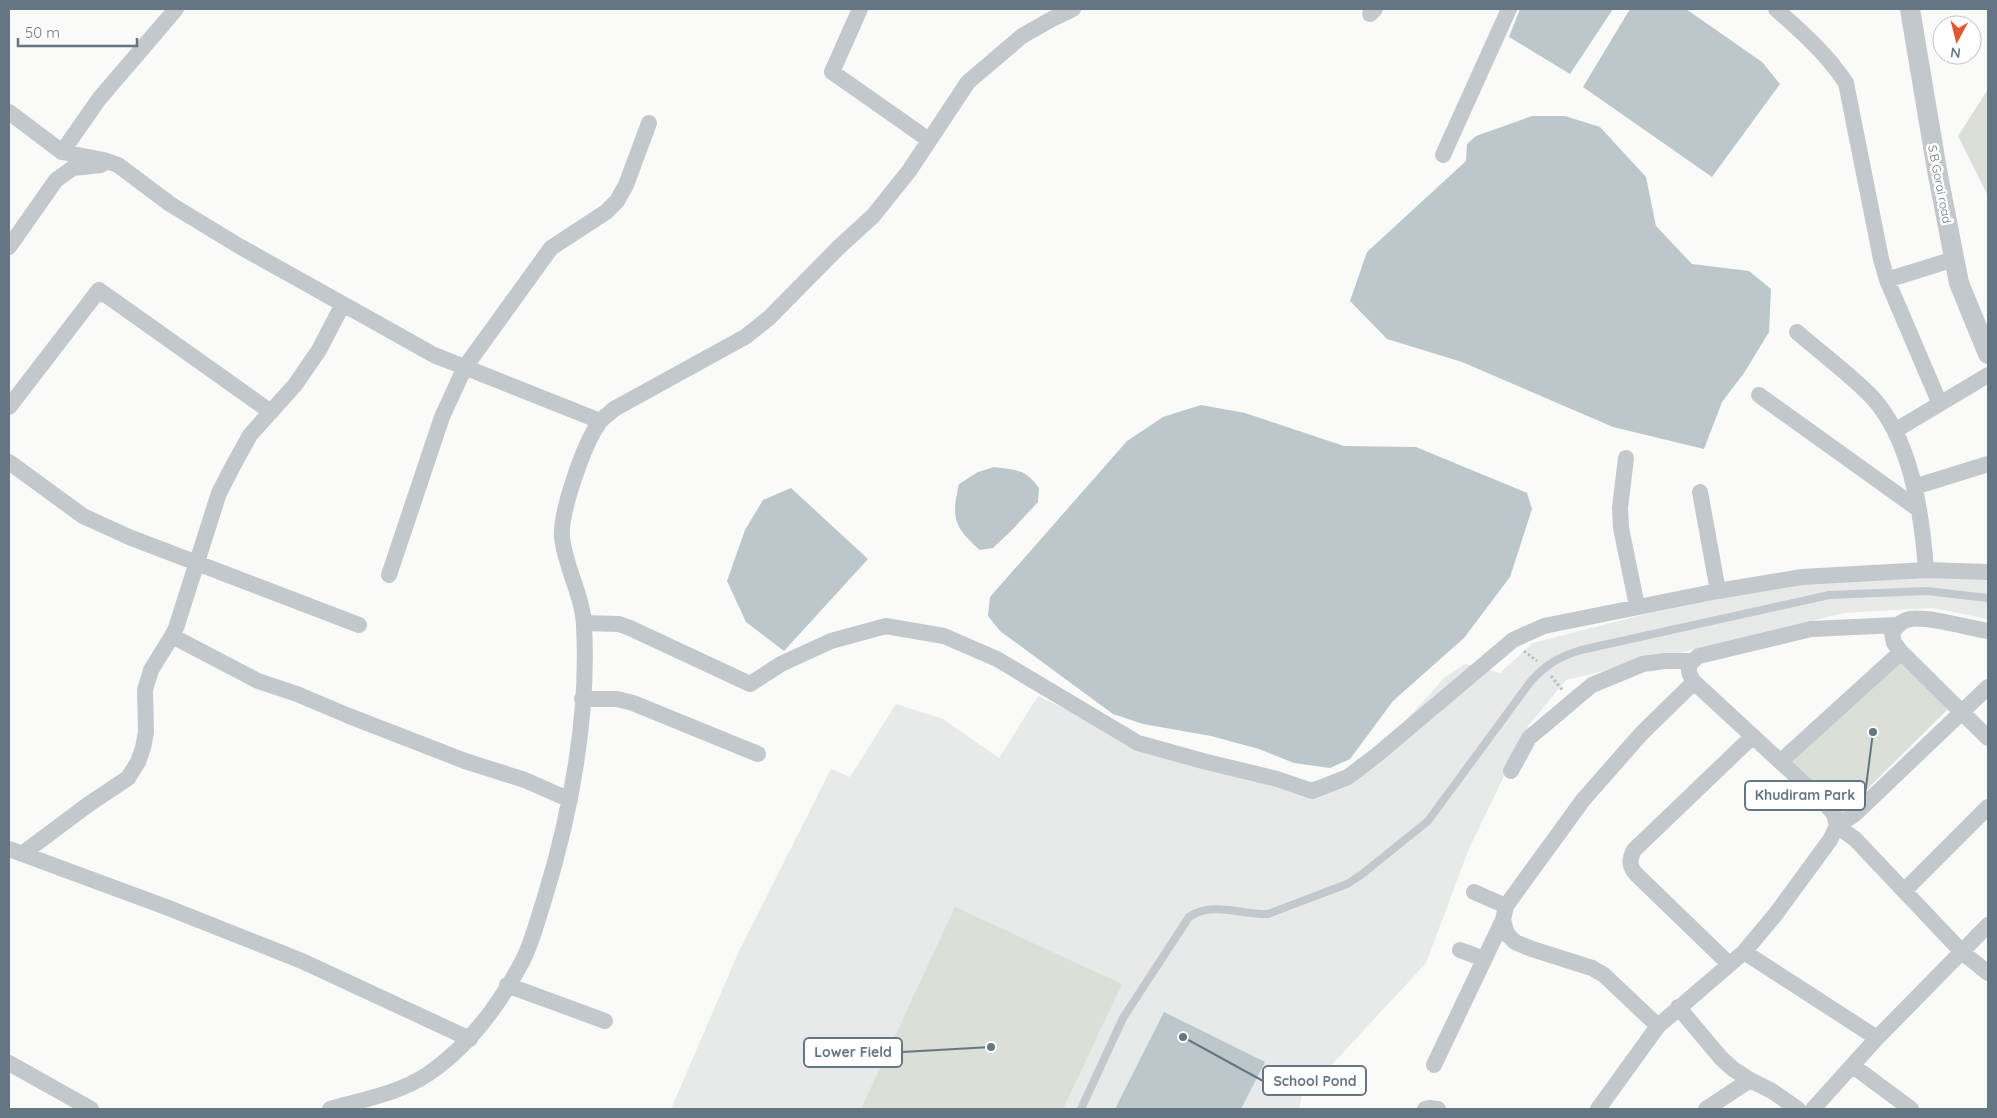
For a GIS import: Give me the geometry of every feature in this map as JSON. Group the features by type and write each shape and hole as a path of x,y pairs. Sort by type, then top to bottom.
{"street":[{"path":"62,152 99,99 176,9"},
{"path":"860,9 832,72 929,140"},
{"path":"330,1109 414,1083 447,1060 470,1039 508,985 523,959 534,931 554,869 570,800 577,759 586,661 584,623 562,536 568,496 591,435 600,421 614,409 745,337 770,318 838,248 873,216 909,171 968,82 1022,36 1052,18 1073,9"},
{"path":"1443,155 1509,9"},
{"path":"1776,9 1808,37 1834,65 1846,83 1881,260 1887,280 1940,404"},
{"name":"S.B Gorai road","path":"1910,9 1954,260 1962,291 1988,354"},
{"path":"9,112 62,152 113,163 134,176 178,209 276,267 434,355 600,421"},
{"path":"389,575 436,434 465,367 551,248 606,212 617,201 626,185 649,123"},
{"path":"9,247 56,180 74,168 113,163"},
{"path":"1887,280 1954,260"},
{"path":"9,407 99,290 271,412"},
{"path":"16,852 128,778 138,762 146,732 145,690 151,670 172,636 219,493 250,435 295,385 319,350 343,304"},
{"path":"1797,332 1870,395 1896,430 1914,487 1923,528 1926,570"},
{"path":"1896,430 1988,375"},
{"path":"1759,395 1918,509"},
{"path":"1626,458 1620,508 1621,528 1637,606"},
{"path":"9,462 83,516 129,538 359,625"},
{"path":"1914,487 1988,464"},
{"path":"1700,492 1718,591"},
{"path":"584,623 619,624 630,628 750,684 781,664 831,641 886,626 944,636 996,659 1138,742 1202,761 1277,778 1312,790 1348,777 1378,754 1512,640 1544,626 1637,606 1802,577 1926,570 1988,572"},
{"path":"1511,771 1529,738 1592,685 1643,664 1665,661 1691,661 1699,656 1811,629 1898,624 1920,618 1988,631"},
{"path":"1898,624 1892,634 1894,644 1900,652 1964,712 1988,738"},
{"path":"172,636 258,681 297,694 465,760 525,780 570,800"},
{"path":"1780,761 1900,652"},
{"path":"1598,1109 1658,1026 1744,952 1774,916 1830,840 1836,826 1834,814 1823,801 1694,682 1688,668 1691,661"},
{"path":"1434,1065 1504,913 1583,800 1641,734 1694,682"},
{"path":"1836,826 1855,814 1964,712 1988,687"},
{"path":"582,699 617,699 633,703 758,754"},
{"path":"1729,964 1636,874 1630,867 1630,858 1634,850 1753,736"},
{"path":"1904,891 1988,806"},
{"path":"1836,826 1855,839 1962,952 1988,973"},
{"path":"16,852 302,961 470,1039"},
{"path":"1474,892 1504,913 1507,934 1515,942 1592,968 1604,975 1658,1026"},
{"path":"1813,1109 1877,1038 1988,925"},
{"path":"1460,950 1484,959"},
{"path":"1744,952 1877,1038"},
{"path":"508,985 605,1021"},
{"path":"1678,1007 1722,1058 1750,1080 1772,1091 1798,1109"},
{"path":"9,1063 91,1109"},
{"path":"1853,1066 1912,1109"},
{"path":"1706,1109 1750,1080"},
{"path":"1425,1109 1438,1109"}],"lane":[{"path":"1081,1109 1124,1018 1189,917 1207,909 1268,914 1347,884 1361,875 1428,821 1531,682 1544,667 1561,656 1829,595 1927,591 1988,598"}],"shaded area":[{"path":"1520,9 1613,9 1570,74 1509,37"},
{"path":"1630,9 1686,9 1762,62 1780,84 1712,177 1583,87"},
{"path":"1988,89 1988,196 1958,136"},
{"path":"1532,116 1565,116 1600,127 1646,177 1656,226 1692,264 1749,271 1771,289 1769,332 1744,373 1722,402 1704,449 1613,427 1462,362 1387,339 1350,301 1367,252 1466,161 1467,144 1476,136"},
{"path":"1201,405 1245,413 1344,446 1416,447 1527,493 1532,509 1510,577 1464,638 1393,701 1350,759 1330,768 1294,763 1259,749 1211,736 1143,724 1113,714 1000,631 988,616 990,597 1127,441 1163,417"},
{"path":"994,467 1015,470 1029,477 1039,488 1038,502 993,548 980,550 960,528 955,514 955,505 959,484 978,472"},
{"path":"791,488 868,559 784,651 746,622 727,581 745,530 763,500"},
{"path":"1965,576 1988,578 1988,619 1933,608 1844,613 1566,680 1528,726 1468,851 1426,963 1327,1070 1303,1088 1299,1109 671,1109 739,951 831,769 850,777 896,704 943,719 999,758 1038,696 1148,749 1247,774 1336,787 1408,718 1445,677 1465,664 1500,673 1533,643 1642,615 1804,581"},
{"path":"1903,656 1954,703 1843,813 1789,761"},
{"path":"955,907 1122,984 1063,1109 861,1109"},
{"path":"1164,1012 1265,1062 1241,1109 1115,1109"}],"place":[{"name":"Khudiram Park","path":"1873,732"},
{"name":"School Pond","path":"1183,1037"},
{"name":"Lower Field","path":"991,1047"}]}
